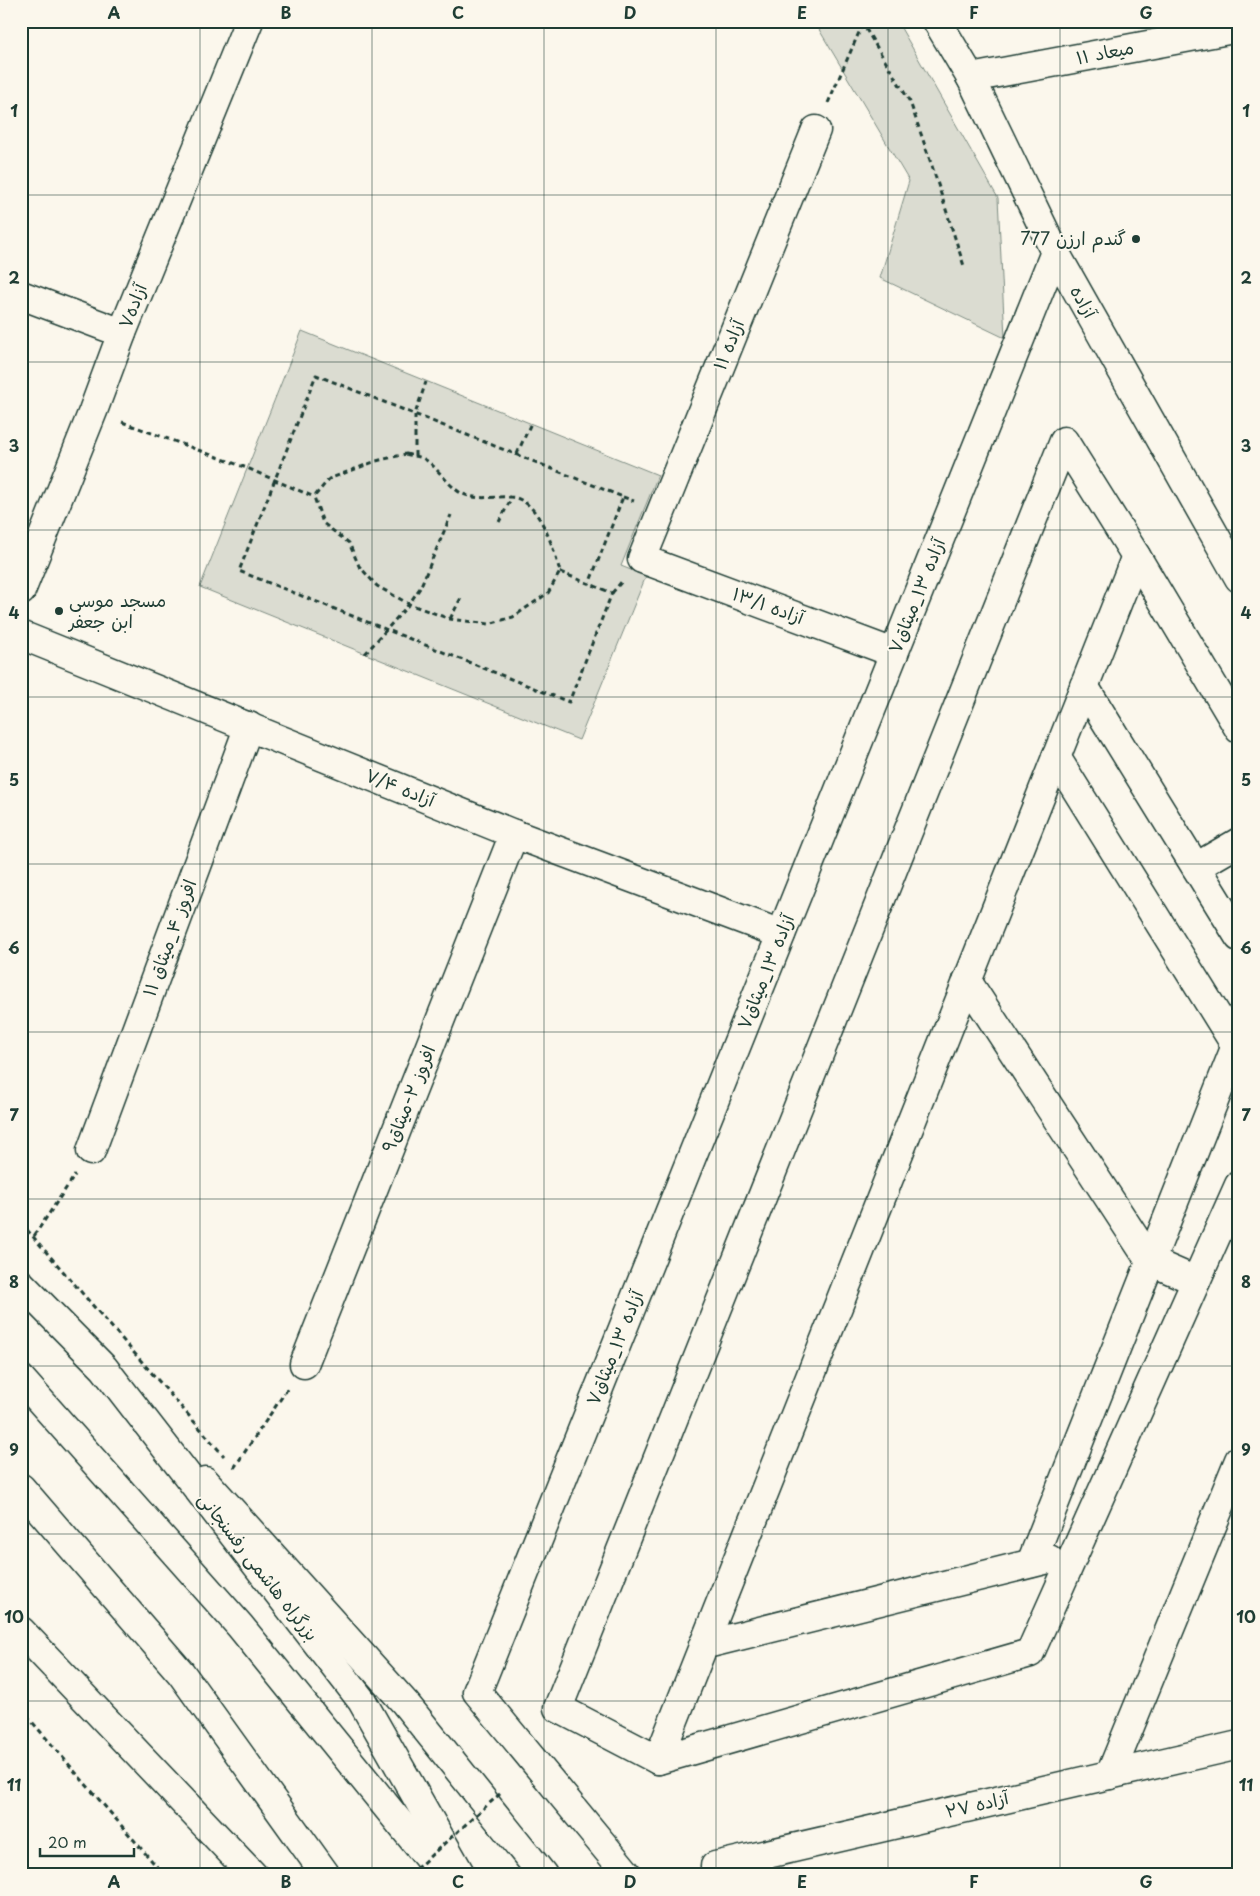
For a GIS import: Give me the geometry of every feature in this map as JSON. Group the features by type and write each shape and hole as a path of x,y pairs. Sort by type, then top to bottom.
{"main road":[{"name":"آزاده۷","path":"21,591 122,333 249,21"},
{"name":"آزاده","path":"937,21 971,78 1055,252 1239,578"},
{"name":"میعاد ۱۱","path":"971,78 1239,28"},
{"name":"آزاده ۱۱","path":"642,559 816,130"},
{"name":"آزاده ۱۳_میثاق۷","path":"628,1875 477,1692 1055,252"},
{"path":"21,295 122,333"},
{"path":"1239,729 1136,556 1064,441 558,1708 658,1760 1030,1653 1239,1185"},
{"path":"658,1760 1136,556"},
{"name":"آزاده ۱۳/۱","path":"642,559 894,653"},
{"name":"آزاده ۷/۴","path":"21,635 514,834 782,934"},
{"path":"1084,686 1239,937"},
{"name":"افروز ۴_میثاق ۱۱","path":"91,1151 249,726"},
{"path":"1031,1563 1237,1042 1056,757"},
{"name":"افروز ۲-میثاق۹","path":"304,1364 514,834"},
{"path":"1196,867 1239,842"},
{"path":"967,981 1150,1261 1196,1281"},
{"name":"بزرگراه هاشمی رفسنجانی","path":"21,1284 104,1368 362,1702 460,1875"},
{"path":"104,1368 405,1703 543,1875"},
{"path":"21,1379 240,1626 442,1875"},
{"path":"1110,1775 1239,1460"},
{"path":"21,1488 181,1673 326,1875"},
{"path":"703,1645 1075,1552"},
{"path":"21,1631 253,1875"},
{"name":"آزاده ۲۷","path":"715,1866 1239,1745"}],"path":[{"path":"816,130 862,22"},
{"path":"862,22 910,102 964,266"},
{"path":"560,572 589,584 612,593 569,702 239,571 316,374 623,497 589,584"},
{"path":"415,456 415,414 426,382"},
{"path":"93,411 275,480 314,497 323,523 349,542 359,566 377,586 409,604 450,619 489,624 513,617 548,593 560,572 548,534 539,519 525,503 512,497 477,498 460,492 426,459 406,454 352,470 329,479 314,497"},
{"path":"517,454 531,424"},
{"path":"499,522 512,497"},
{"path":"366,654 409,604 420,588 452,514"},
{"path":"450,619 462,596"},
{"path":"34,1236 91,1151"},
{"path":"234,1468 304,1364"},
{"path":"21,1709 164,1875"},
{"path":"408,1875 502,1792"}],"shaded area":[{"path":"814,21 897,21 998,198 1005,338 880,278 909,181"},
{"path":"302,331 658,475 621,566 646,576 579,740 200,587"}],"place":[{"name":"گندم ارزن 777","path":"1136,239"},
{"name":"مسجد موسی ابن جعفر","path":"59,611"}]}
